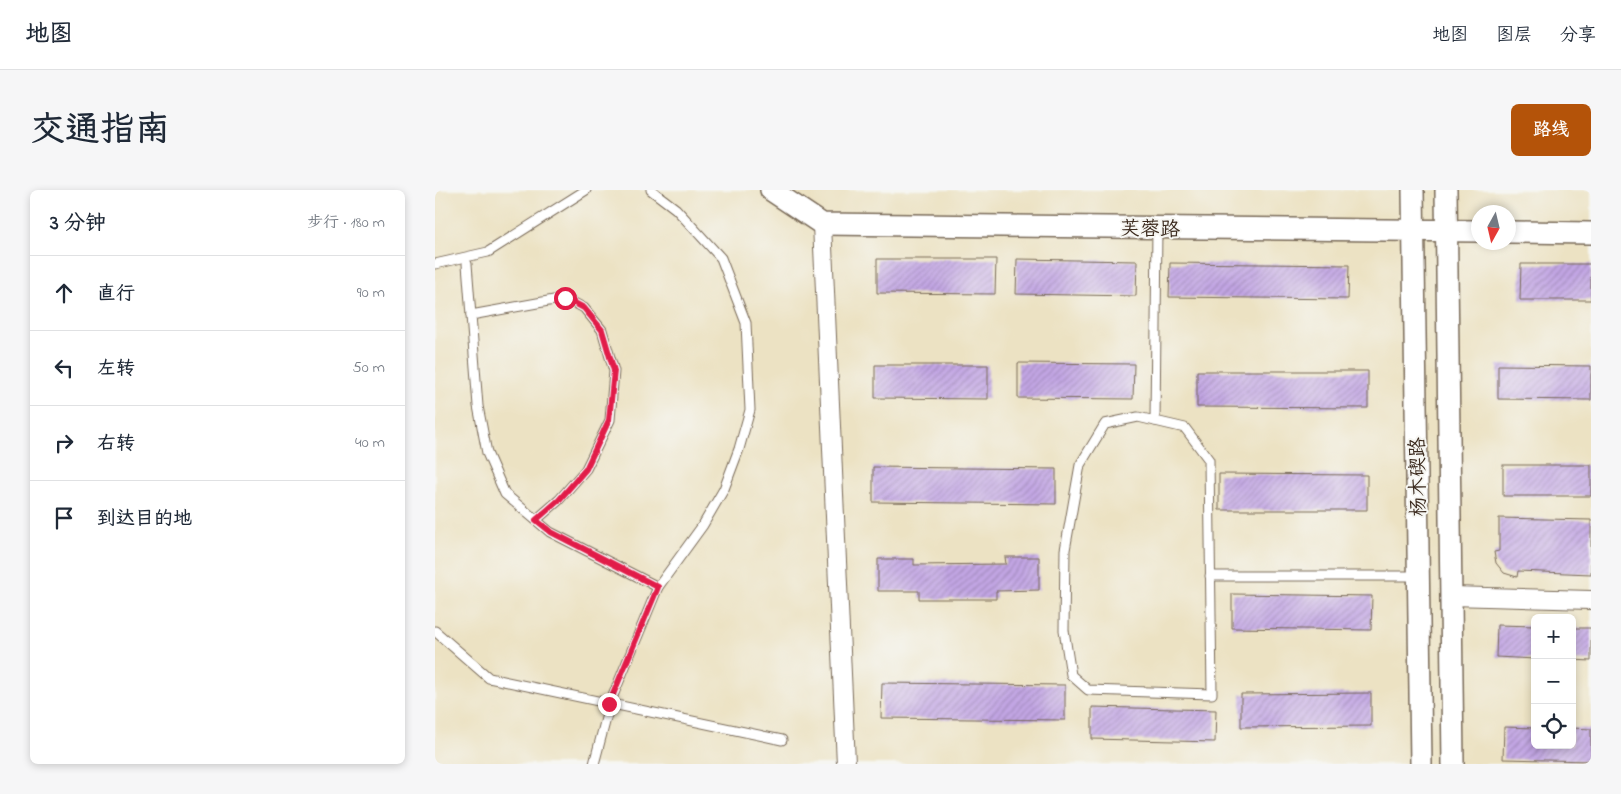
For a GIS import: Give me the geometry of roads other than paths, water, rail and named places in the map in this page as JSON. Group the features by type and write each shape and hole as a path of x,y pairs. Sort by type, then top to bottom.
{"street":[{"path":"771,190 823,224 846,764"},
{"name":"杨木碶路","path":"1413,190 1421,764"},
{"name":"杨木碶路","path":"1446,190 1453,764"},
{"name":"芙蓉路","path":"823,224 1471,232"},
{"path":"1516,232 1591,233"},
{"path":"1451,596 1591,600"}],"lane":[{"path":"435,264 487,252 586,190"},
{"path":"594,764 609,704 658,587 703,525 724,489 739,449 750,410 746,323 721,258 676,209 651,190"},
{"path":"1155,422 1157,228"},
{"path":"467,264 478,406 487,453 505,494 551,532 658,587"},
{"path":"471,315 565,298 584,308 602,330 614,371 609,420 586,469 559,500 536,520"},
{"path":"1138,417 1185,428 1209,460 1210,576 1212,694 1088,690 1071,674 1063,630 1065,550 1081,465 1105,424 1138,417"},
{"path":"1210,576 1419,576"},
{"path":"435,631 489,678 782,740"}]}
